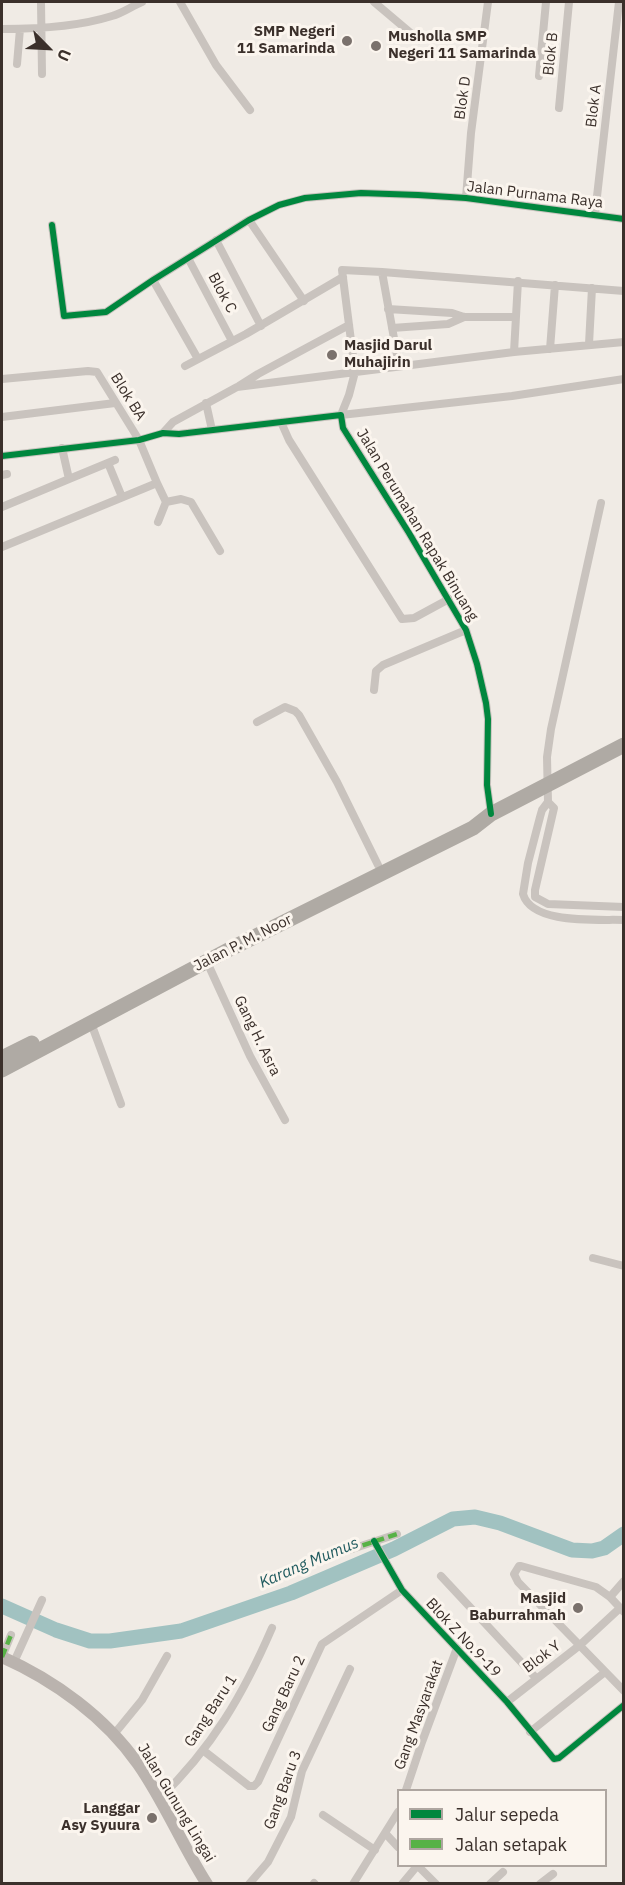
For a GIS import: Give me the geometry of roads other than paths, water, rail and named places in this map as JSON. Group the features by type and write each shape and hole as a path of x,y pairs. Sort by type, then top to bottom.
{"highway":[{"name":"Jalan P. M. Noor","path":"2,1070 86,1022 361,878 473,828 488,816 624,745"},
{"name":"Jalan P. M. Noor","path":"2,1058 86,1022 207,962 361,878 378,865 475,818 488,816"}],"street":[{"path":"41,2 42,74"},
{"path":"2,29 42,28 114,15 142,2"},
{"path":"180,2 216,65 250,110"},
{"path":"374,2 419,40"},
{"name":"Blok D","path":"466,198 471,133 488,2"},
{"path":"539,76 546,2"},
{"name":"Blok B","path":"559,108 569,2"},
{"name":"Blok A","path":"595,214 620,39 619,2"},
{"path":"17,63 20,29"},
{"name":"Jalan Purnama Raya","path":"52,225 64,316 106,312 249,220 279,205 320,196 362,193 466,198 624,219"},
{"path":"249,220 303,301"},
{"path":"216,240 261,326"},
{"name":"Blok C","path":"188,258 232,341"},
{"path":"342,421 355,372 342,270 518,281 624,291"},
{"path":"382,272 399,366"},
{"path":"185,366 261,326 343,278"},
{"path":"153,280 198,359"},
{"path":"514,352 518,281"},
{"path":"550,349 555,285"},
{"path":"589,344 592,288"},
{"path":"388,309 452,313 464,318"},
{"path":"392,328 448,324 464,318 516,316"},
{"path":"2,456 142,447 173,422 349,325"},
{"path":"237,387 514,352 624,342"},
{"name":"Blok BA","path":"2,379 93,370 97,372 142,447 166,502"},
{"path":"163,432 179,434 342,421 624,379"},
{"path":"2,417 115,403"},
{"path":"206,403 212,430"},
{"name":"Jalan Perumahan Rapak Binuang","path":"342,421 466,630 486,703 488,719 488,816"},
{"path":"282,426 288,440 402,619 414,618 449,599"},
{"path":"63,452 69,479"},
{"path":"2,507 112,462 122,497"},
{"path":"2,547 157,483"},
{"path":"158,522 166,502 181,499 191,502 220,551"},
{"path":"602,502 551,729 547,757 548,802 542,810 523,894 547,915 624,920"},
{"path":"374,690 376,671 383,665 466,630"},
{"path":"257,722 285,707 299,715 337,782 378,865"},
{"path":"533,901 554,808 548,802"},
{"path":"533,901 548,904 624,907"},
{"name":"Gang H. Asra","path":"207,962 250,1056 285,1120"},
{"path":"86,1022 121,1104"},
{"path":"593,1258 624,1266"},
{"path":"337,1554 397,1534"},
{"name":"Blok Z No.9-19","path":"375,1543 402,1590 507,1702 530,1732 556,1759 624,1705"},
{"path":"622,1610 610,1597 593,1586 521,1566 514,1574 518,1582 624,1691"},
{"path":"441,1576 536,1678"},
{"path":"610,1597 624,1581"},
{"name":"Gang Baru 2","path":"204,1751 249,1786 254,1786 258,1782 322,1644 402,1590"},
{"path":"14,1662 41,1603"},
{"name":"Blok Y","path":"507,1702 622,1610"},
{"name":"Gang Baru 1","path":"159,1799 204,1751 233,1707 255,1667 272,1628"},
{"path":"2,1657 11,1635"},
{"name":"Gang Masyarakat","path":"407,1789 457,1648"},
{"path":"115,1733 142,1700 167,1656"},
{"name":"Jalan Gunung Lingai","path":"2,1657 14,1662 84,1707 115,1733 139,1765 207,1884"},
{"name":"Gang Baru 3","path":"249,1884 268,1862 291,1817 302,1771 350,1669"},
{"path":"530,1732 605,1672"},
{"path":"323,1815 375,1850"},
{"path":"353,1884 397,1815"},
{"path":"385,1833 397,1845"},
{"path":"402,1884 416,1867"},
{"path":"418,1867 436,1884"},
{"path":"428,1875 432,1867"},
{"path":"490,1884 503,1872"},
{"path":"540,1884 553,1874"}],"waterway":[{"name":"Karang Mumus","path":"2,1606 56,1630 90,1641 110,1641 181,1631 291,1593 394,1549 453,1519 475,1517 500,1523 572,1550 592,1551 604,1548 624,1534"}],"place":[{"name":"SMP Negeri 11 Samarinda","path":"347,41"},
{"name":"Musholla SMP Negeri 11 Samarinda","path":"376,46"},
{"name":"Masjid Darul Muhajirin","path":"332,355"},
{"name":"Masjid Baburrahmah","path":"578,1608"},
{"name":"Langgar Asy Syuura","path":"152,1818"}]}
